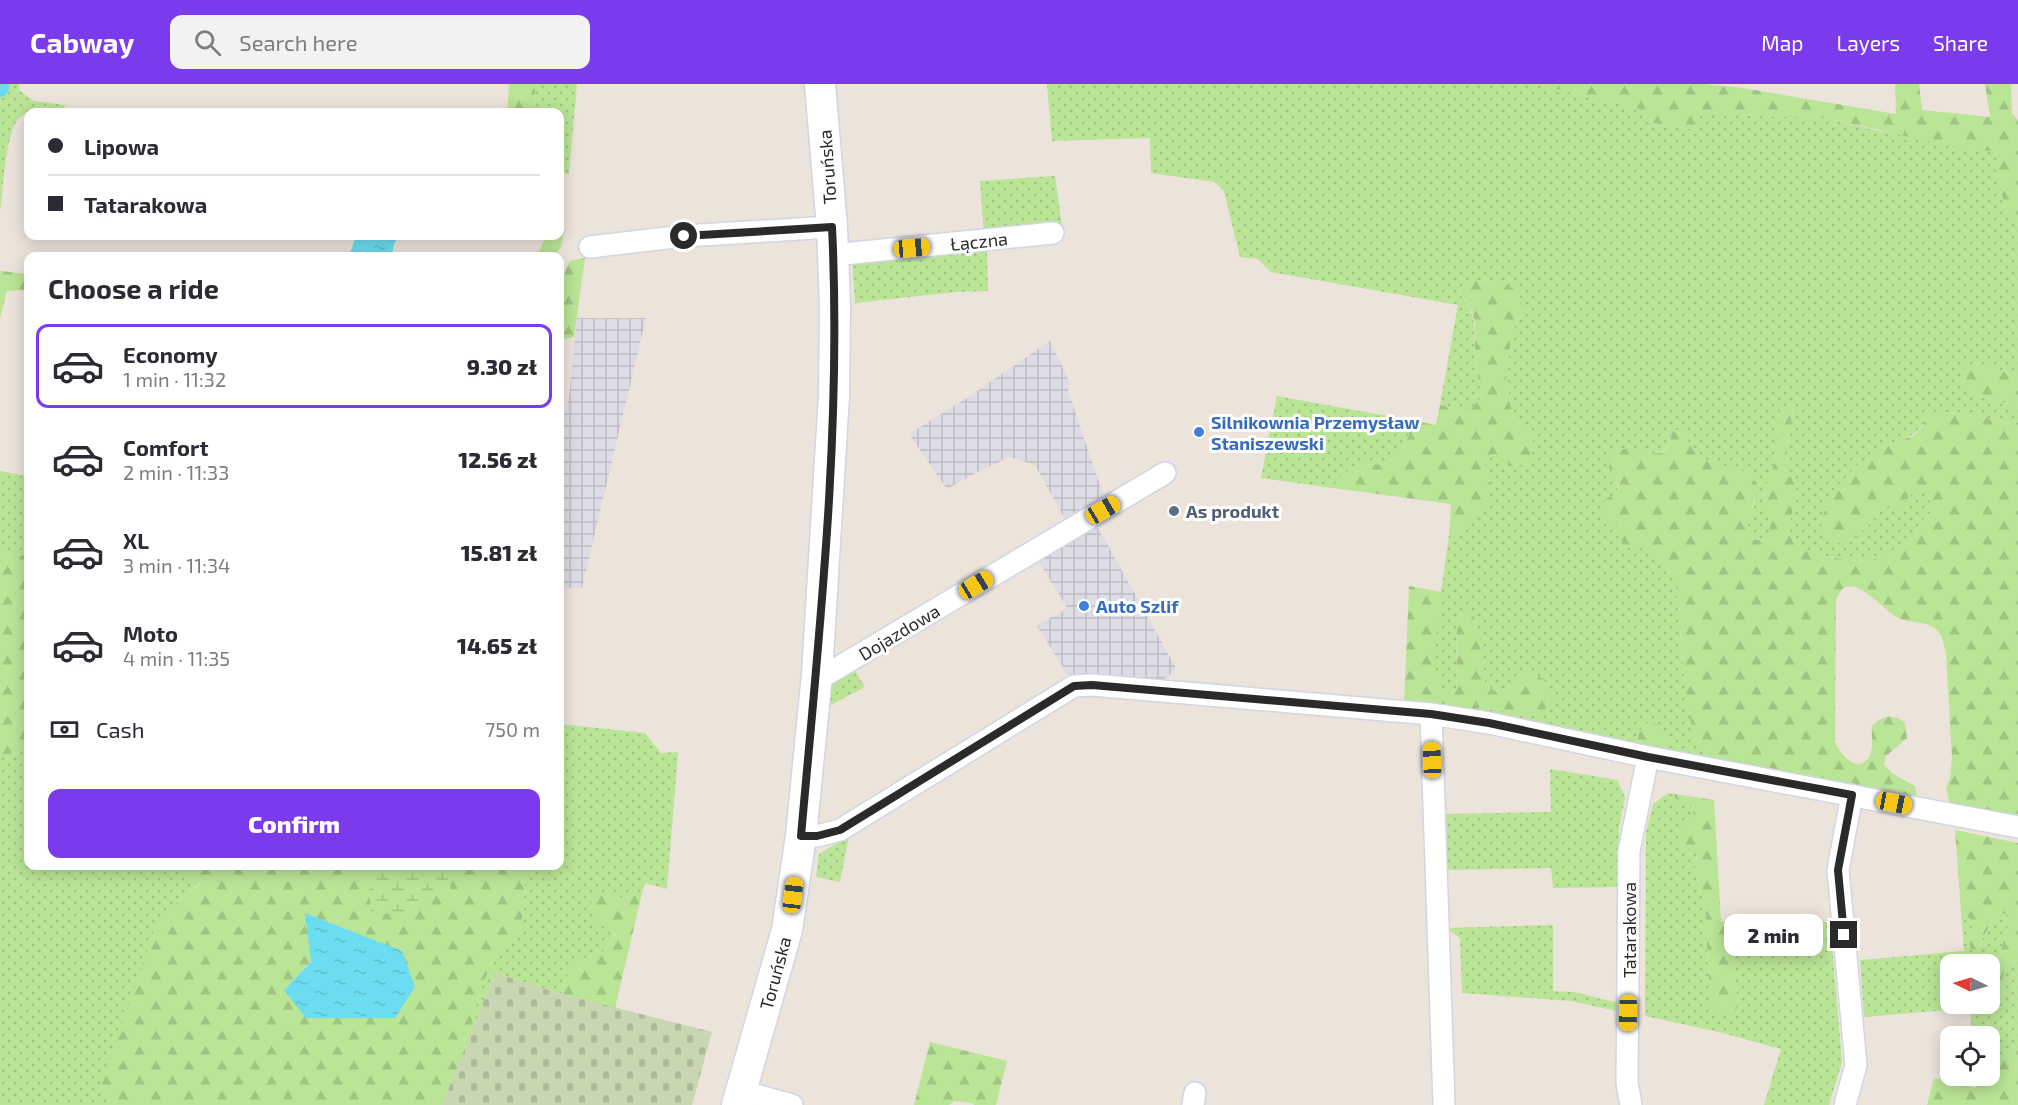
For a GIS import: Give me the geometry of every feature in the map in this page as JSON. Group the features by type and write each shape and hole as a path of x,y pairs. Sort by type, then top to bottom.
{"main road":[{"name":"Toruńska","path":"740,1098 787,930 801,836 816,674 834,395 835,307 833,241 820,84"}],"street":[{"name":"Łączna","path":"590,247 684,236 833,241 1053,233"},
{"name":"Dojazdowa","path":"816,674 829,673 1165,473"},
{"path":"801,836 817,836 840,830 1074,686 1092,685 1431,714 1489,723 1648,757 2018,826"},
{"path":"1431,714 1444,1105"},
{"name":"Tatarakowa","path":"1631,1105 1628,1083 1629,851 1648,757"},
{"path":"1845,1105 1856,1065 1838,870 1852,795"},
{"path":"740,1098 792,1105"}],"shaded area":[{"path":"577,318 646,318 582,588 564,588 564,415 569,397"},
{"path":"1050,341 1070,383 1068,391 1105,500 1092,509 1086,508 1070,514 1066,521 1035,465 1010,457 947,489 909,434 967,398"},
{"path":"1096,524 1176,668 1163,681 1071,680 1037,626 1067,608 1039,562 1048,551 1058,550"}],"green space":[{"path":"0,84 19,84 19,90 34,101 65,105 65,108 24,108 24,115 17,121 12,131 0,214"},
{"path":"509,84 535,84 536,108 507,108"},
{"path":"535,84 577,84 569,174 564,173 564,108 536,108"},
{"path":"1047,84 1536,84 1639,109 1648,122 1690,129 1704,111 1736,115 1826,118 1874,130 1996,150 2003,200 2018,225 2018,375 1976,365 1971,393 2018,407 2018,423 1949,412 1931,412 1922,426 1913,434 1886,445 1857,537 1884,508 1899,508 1916,489 1929,494 1931,512 1921,522 1915,538 1903,542 1888,554 1866,560 1827,556 1793,543 1789,529 1796,493 1794,477 1788,475 1785,467 1793,409 1788,406 1780,409 1775,462 1764,492 1770,531 1763,540 1756,540 1748,534 1747,521 1755,502 1749,473 1713,463 1671,433 1665,449 1654,454 1622,449 1616,504 1619,531 1625,545 1655,550 1676,583 1685,684 1723,762 1665,749 1668,734 1639,733 1637,746 1473,713 1482,705 1513,714 1506,689 1495,691 1485,683 1479,636 1457,625 1456,690 1450,693 1441,690 1433,667 1436,597 1441,592 1449,535 1467,528 1490,485 1484,469 1487,458 1495,454 1527,463 1532,447 1533,431 1513,419 1506,379 1512,332 1523,309 1500,281 1468,280 1459,293 1473,318 1476,367 1482,396 1469,411 1440,405 1458,305 1271,272 1258,259 1240,257 1224,191 1215,182 1151,173 1150,138 1052,141"},
{"path":"1536,84 1703,84 1743,88 1896,114 1895,84 1919,84 1922,110 1990,117 1985,84 2011,84 2012,113 2018,120 2018,225 2003,200 1996,151 1967,150 1826,118 1736,115 1704,111 1691,129 1648,122 1639,109"},
{"path":"1055,176 1062,227 984,235 980,181"},
{"path":"544,240 562,240 557,252 539,252"},
{"path":"987,247 988,291 955,292 855,303 852,259"},
{"path":"585,258 574,337 564,339 564,276 570,261"},
{"path":"0,271 24,274 24,290 7,291 0,318"},
{"path":"1468,280 1500,281 1519,292 1523,309 1512,332 1506,379 1513,419 1533,431 1532,447 1528,463 1513,467 1495,454 1487,458 1484,469 1490,485 1485,508 1467,528 1449,535 1451,504 1333,488 1341,476 1353,468 1365,464 1383,464 1397,456 1405,445 1410,420 1436,425 1440,405 1469,411 1482,396 1476,363 1474,319 1459,293"},
{"path":"1976,365 2018,375 2018,407 1971,393 1961,379 1963,369"},
{"path":"1277,396 1410,420 1409,433 1405,445 1392,460 1383,464 1365,464 1353,468 1341,476 1333,488 1261,478"},
{"path":"1788,406 1793,409 1785,467 1788,475 1794,477 1796,493 1789,529 1793,543 1815,553 1853,560 1877,558 1888,554 1906,540 1915,538 1921,522 1931,512 1929,495 1916,489 1899,508 1884,508 1857,537 1843,544 1825,540 1821,522 1831,493 1857,465 1886,445 1913,436 1931,412 1949,412 2018,423 2018,814 2002,816 1950,805 1946,788 1950,778 1952,758 1946,653 1941,636 1929,625 1898,618 1865,592 1848,586 1841,590 1836,601 1835,742 1846,757 1856,764 1861,764 1870,755 1872,726 1880,719 1888,717 1905,723 1907,738 1886,756 1884,765 1893,774 1915,786 1917,797 1723,762 1703,750 1693,735 1685,684 1676,583 1655,550 1625,546 1617,534 1617,525 1604,520 1600,510 1607,498 1616,495 1619,484 1609,468 1611,455 1628,449 1659,453 1664,451 1669,444 1671,433 1678,429 1686,433 1689,443 1701,456 1720,465 1749,472 1758,486 1749,516 1748,534 1756,540 1763,540 1770,531 1764,492 1775,462 1780,409"},
{"path":"0,471 24,475 24,555 0,552"},
{"path":"0,552 24,555 24,752 0,755"},
{"path":"1409,586 1441,592 1433,667 1441,690 1450,693 1456,690 1457,625 1461,612 1472,612 1479,636 1485,683 1495,691 1506,689 1526,672 1544,679 1552,700 1542,714 1513,714 1482,705 1473,713 1404,705"},
{"path":"852,666 865,687 829,706 832,682"},
{"path":"1644,723 1657,724 1668,734 1665,749 1637,746 1639,733"},
{"path":"564,724 645,733 661,753 678,752 667,889 645,883 642,893 624,898 599,894 590,904 617,931 602,953 585,958 574,966 566,977 561,994 495,973 463,1053 481,988 496,954 521,928 527,870 564,870"},
{"path":"24,752 24,870 178,870 200,883 174,905 102,1084 110,1105 0,1105 0,755"},
{"path":"1550,769 1617,780 1625,797 1619,829 1618,887 1553,888 1551,868 1444,870 1442,814 1551,812"},
{"path":"1668,793 1674,794 1677,803 1693,808 1698,854 1695,865 1705,910 1710,1001 1738,1006 1730,922 1830,922 1842,1062 1829,1105 1764,1105 1781,1049 1719,1032 1645,1016 1646,832 1653,804"},
{"path":"1674,794 1714,800 1721,921 1730,922 1738,1006 1732,1016 1718,1013 1710,1001 1705,910 1695,865 1698,854 1677,844 1682,826 1694,822 1693,808 1677,803"},
{"path":"1955,830 2018,843 2018,960 2012,962 2005,971 2002,982 2003,1000 2000,1002 2000,956 2008,926 2008,915 2001,913 1993,921 1978,950 1971,949 1969,941 1974,922 1961,912"},
{"path":"849,836 840,882 816,877 819,854"},
{"path":"177,870 527,870 521,928 496,954 481,988 463,1053 442,1105 110,1105 102,1084 155,927 174,905 200,884","holes":["306,913 395,1018 284,990 311,962"]},
{"path":"352,870 448,870 451,894 439,892 408,912 393,914 371,912 369,885"},
{"path":"642,893 615,1008 561,994 566,977 574,966 585,958 602,953 617,932 596,923 590,904 599,894 624,898"},
{"path":"1961,912 1974,922 1969,941 1978,950 1993,921 2001,913 2008,915 2008,926 2000,956 2000,954 1940,954 1940,1011 1864,1017 1860,960 1964,951"},
{"path":"1553,925 1553,991 1574,992 1618,1003 1617,1011 1571,1001 1462,993 1460,938 1446,928"},
{"path":"2018,960 2018,1049 2000,1059 2000,1026 1971,1026 1970,1014 2000,1014 2000,1001 2003,1000 2003,976 2008,966"},
{"path":"495,973 561,994 712,1032 692,1105 442,1105"},
{"path":"930,1042 1007,1061 996,1105 974,1105 954,1101 949,1105 914,1105"},
{"path":"2018,1049 2018,1105 1927,1105 1934,1078 1940,1079 1940,1086 1976,1088 1976,1086 2000,1086 2000,1059"}],"water":[{"path":"355,240 396,240 393,252 350,252"},
{"path":"305,913 402,951 415,987 395,1018 306,1018 284,990 311,962"}],"place":[{"name":"Silnikownia Przemysław Staniszewski","path":"1199,432"},
{"name":"As produkt","path":"1174,511"},
{"name":"Auto Szlif","path":"1084,606"}],"route":[{"path":"684,236 832,227 835,307 834,395 816,674 801,836 817,836 840,830 1074,686 1092,685 1431,714 1489,723 1648,757 1852,795 1838,870 1844,935"}]}
